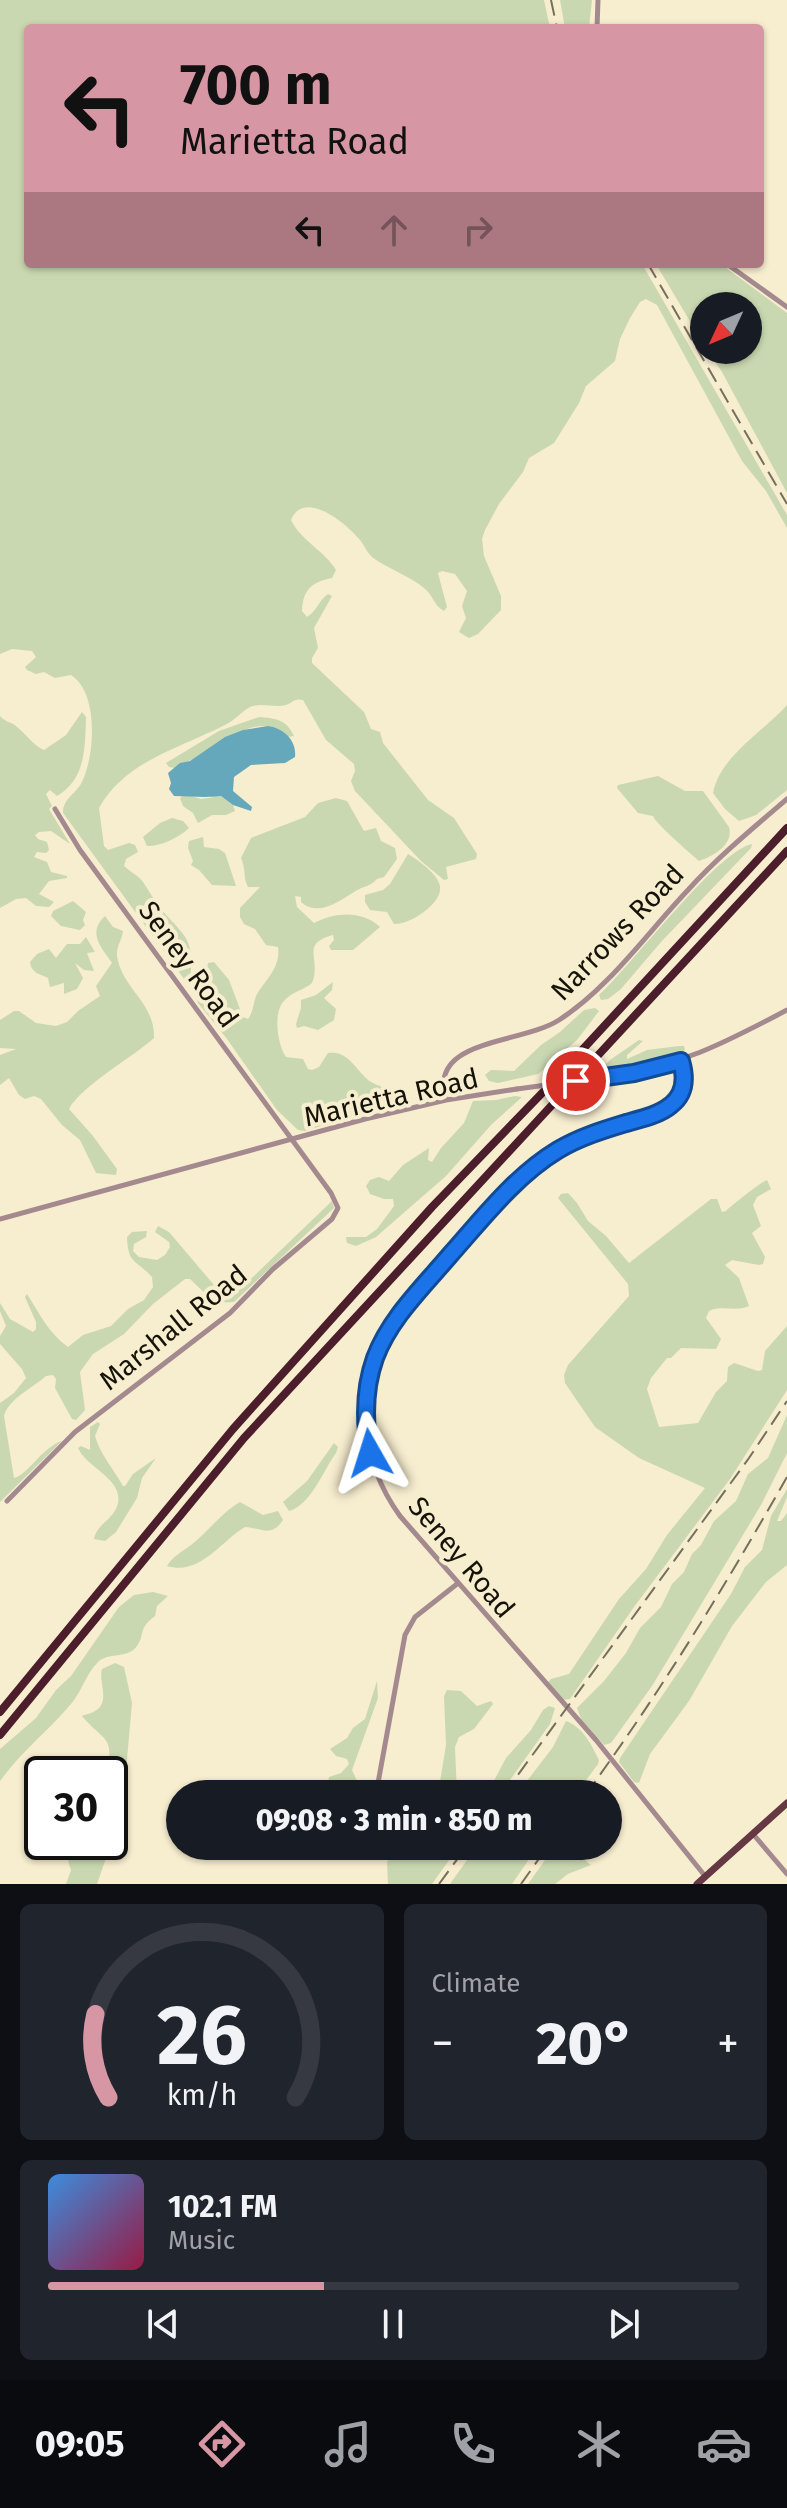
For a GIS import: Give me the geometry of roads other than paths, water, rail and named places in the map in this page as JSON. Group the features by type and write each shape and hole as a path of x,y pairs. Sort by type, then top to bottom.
{"highway":[{"path":"0,1712 233,1429 432,1207 519,1118 787,828"},
{"path":"0,1735 244,1438 787,851"}],"main road":[{"path":"697,1884 787,1803"}],"street":[{"path":"597,24 598,0"},
{"path":"733,268 787,307"},
{"name":"Narrows Road","path":"446,1100 443,1077 451,1062 469,1050 545,1027 579,1005 716,860 787,799"},
{"name":"Seney Road","path":"55,809 97,873 292,1141"},
{"name":"Marietta Road","path":"0,1219 365,1119 446,1100 605,1077 681,1061 720,1046 787,1010"},
{"name":"Seney Road","path":"681,1061 684,1073 682,1090 668,1108 579,1139 542,1160 513,1186 407,1305 388,1331 377,1354 365,1410 373,1465 386,1496 400,1516 596,1740 705,1876"},
{"name":"Marshall Road","path":"7,1501 75,1432 230,1313 273,1269 336,1215 338,1205 334,1198 292,1141"},
{"path":"379,1780 409,1625 457,1584"},
{"path":"753,1834 787,1874"}],"water":[{"path":"268,726 288,736 294,745 295,757 285,763 251,765 234,777 233,791 252,807 251,811 233,805 221,796 174,796 169,789 168,773 180,763 190,761 225,737"}],"railway":[{"path":"551,0 556,24"},
{"path":"650,268 787,504"},
{"path":"514,1780 749,1458 787,1401"},
{"path":"596,1780 691,1638 787,1477"},
{"path":"439,1884 457,1860"},
{"path":"521,1884 538,1860"}]}
